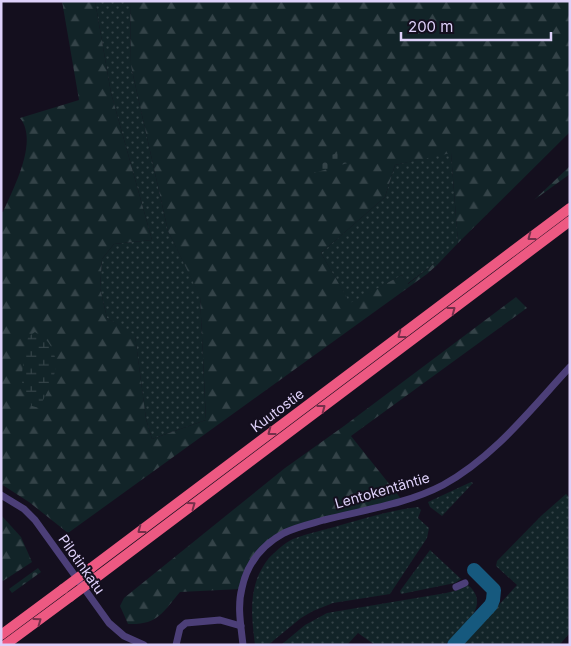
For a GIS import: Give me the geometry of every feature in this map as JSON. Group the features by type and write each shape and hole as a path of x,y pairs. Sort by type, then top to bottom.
{"highway":[{"name":"Kuutostie","path":"5,645 94,572 570,208"},
{"name":"Kuutostie","path":"94,572 570,221"},
{"name":"Kuutostie","path":"1,635 67,593"}],"street":[{"name":"Lentokentäntie","path":"243,645 241,589 248,569 261,550 271,541 293,529 419,495 462,474 483,458 504,438 570,367"},
{"name":"Pilotinkatu","path":"1,495 24,509 35,520 109,622 124,636 144,645"},
{"path":"456,586 465,583"},
{"path":"176,645 180,628 186,623 220,620 241,626"}],"green space":[{"path":"62,1 95,1 111,93 152,240 114,244 102,259 100,288 107,318 135,335 146,419 152,439 206,420 200,296 168,231 131,66 130,1 570,1 570,132 458,243 451,153 395,165 385,197 321,253 350,303 402,275 408,284 435,263 437,265 68,533 29,502 1,484 1,212 3,212 18,178 26,152 27,139 25,128 20,118 79,100"},
{"path":"95,1 130,1 131,66 168,231 200,295 206,420 152,439 146,419 135,336 107,318 100,288 102,259 114,244 152,240 111,93"},
{"path":"349,150 351,162 314,173 310,161"},
{"path":"451,152 458,243 437,265 435,263 407,284 402,275 350,304 321,253 385,197 395,165"},
{"path":"570,166 570,174 534,200"},
{"path":"516,297 527,308 351,436 402,500 293,529 261,550 241,589 180,592 164,612 153,620 138,624 128,624 120,606 124,598 285,468"},
{"path":"35,332 48,342 53,351 56,367 51,384 39,408 32,406 24,392 22,381 28,337"},
{"path":"471,482 473,483 442,516 430,507 428,502"},
{"path":"566,494 570,498 570,633 559,645 462,645 517,585 496,566 497,561 541,516"},
{"path":"418,507 421,510 418,518 429,528 427,538 390,594 333,603 301,618 268,645 255,645 252,610 254,589 262,568 280,547 293,539 305,535 379,514"},
{"path":"1,515 21,537 32,562 3,581 1,580"},
{"path":"430,550 461,579 455,583 401,594 400,591"},
{"path":"38,568 41,572 12,593 9,589"},
{"path":"468,585 475,593 476,609 472,617 445,645 375,645 358,633 347,645 281,645 305,625 327,613 446,593"}],"taxiway":[{"path":"454,645 491,605 493,600 494,590 474,570"}]}
